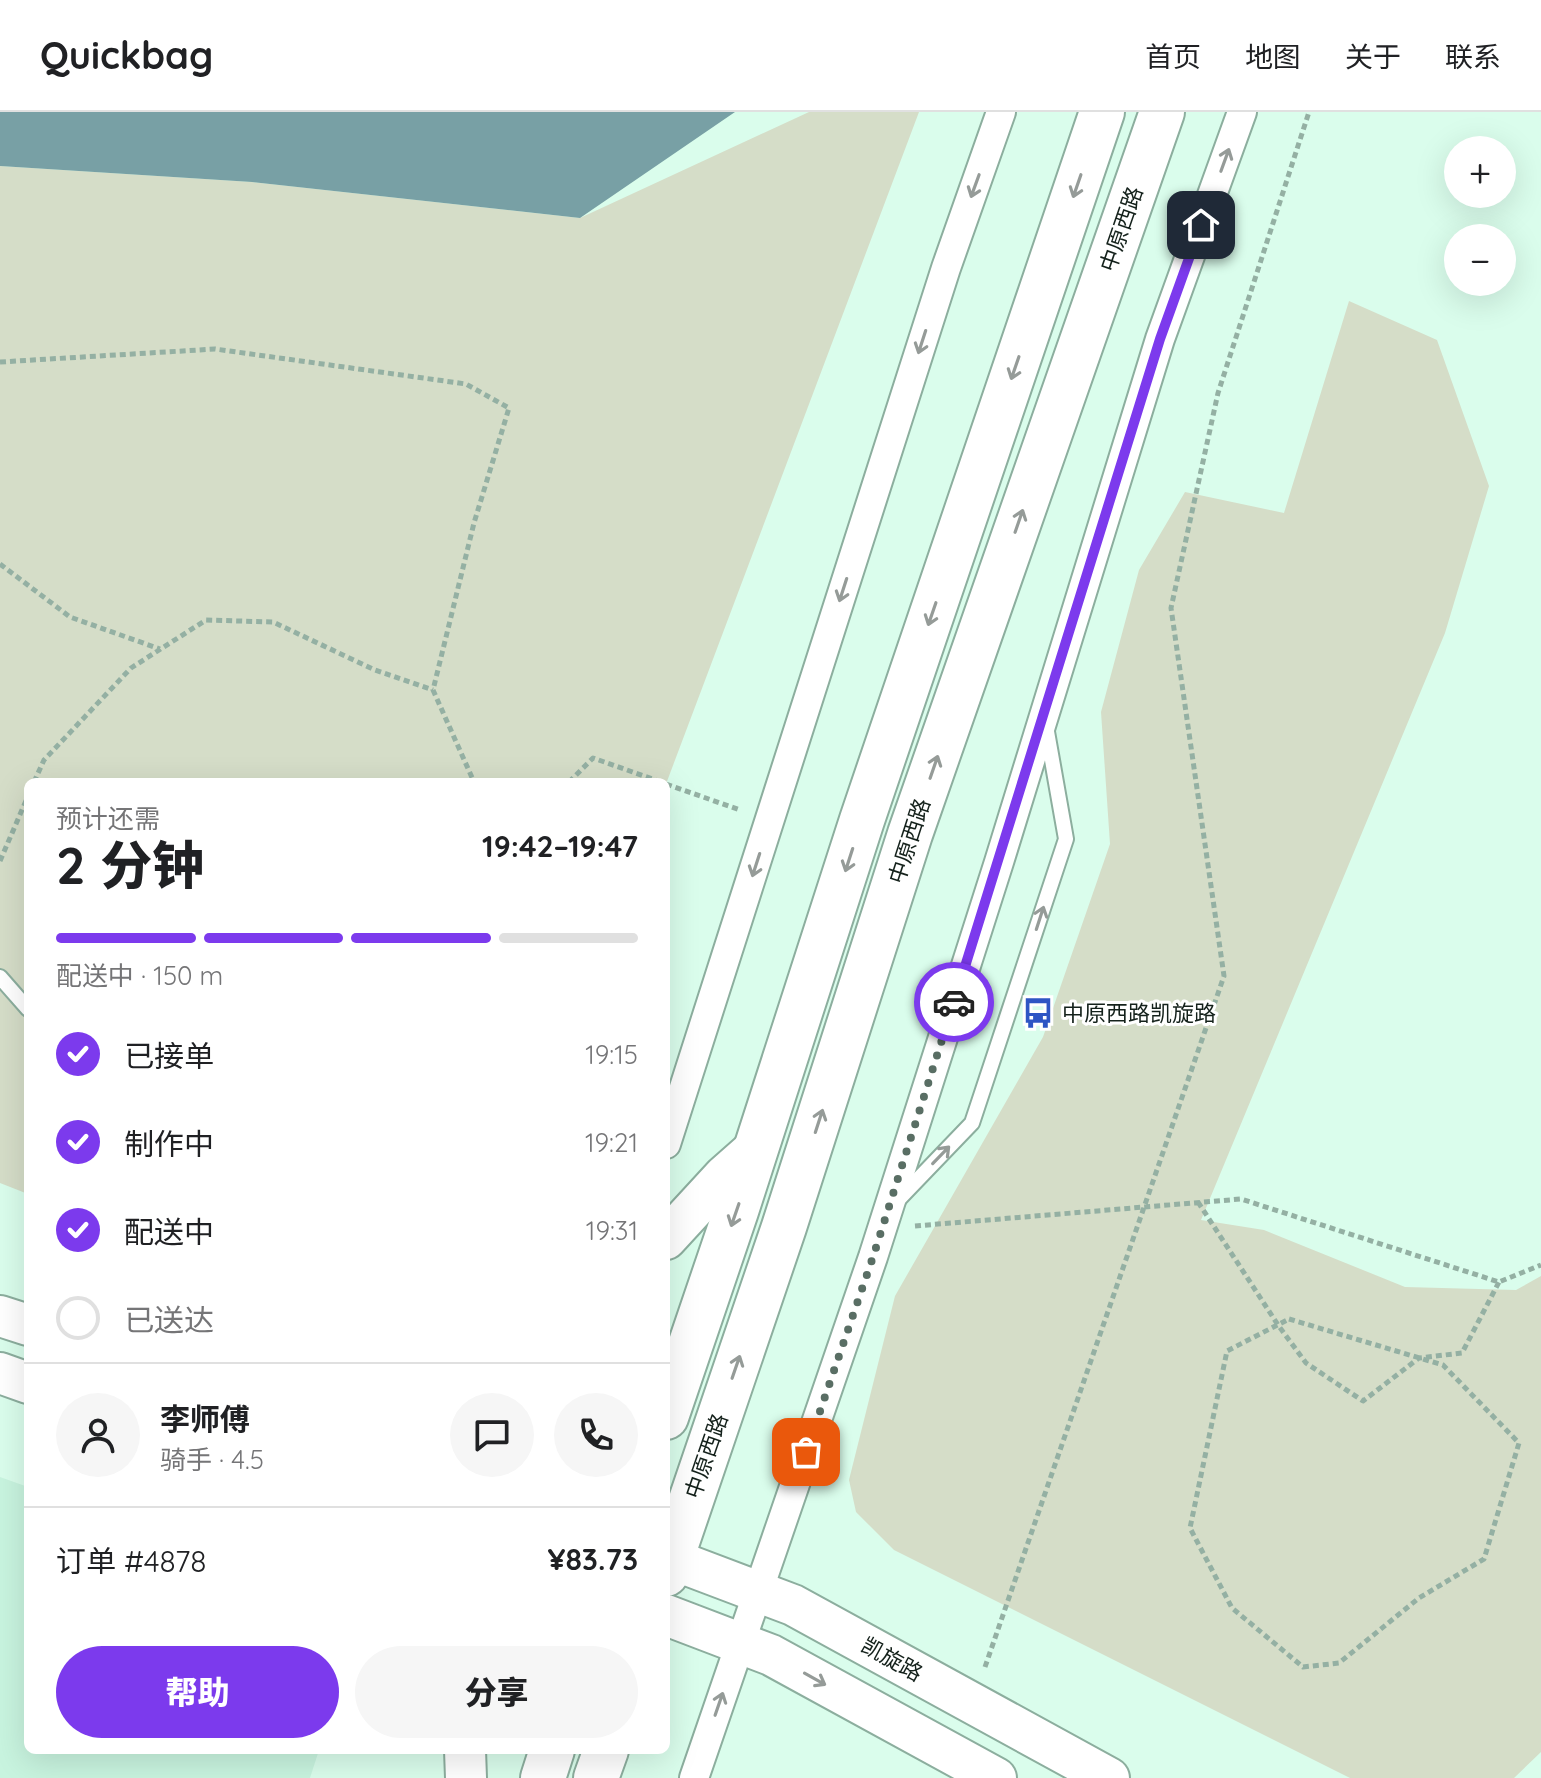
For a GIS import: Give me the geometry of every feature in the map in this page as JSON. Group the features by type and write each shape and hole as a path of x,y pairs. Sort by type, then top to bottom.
{"main road":[{"path":"670,1405 758,1146 862,820 1102,112"},
{"name":"中原西路","path":"670,1557 784,1227 910,834 1162,112"},
{"path":"670,1235 724,1176 758,1146"},
{"path":"0,1316 24,1324"},
{"path":"0,1373 24,1382"},
{"name":"凯旋路","path":"670,1564 793,1605 1109,1778"},
{"path":"670,1617 771,1655 996,1778"},
{"path":"463,1754 466,1778"},
{"path":"543,1778 551,1754"},
{"path":"596,1778 605,1754"}],"street":[{"path":"670,1120 674,1097 770,821 946,268 1001,112"},
{"path":"694,1778 885,1220 1160,339 1242,112"},
{"path":"450,1778 460,1754"}],"lane":[{"path":"885,1220 972,1123 1066,839 1044,715"},
{"path":"0,977 24,1004"}],"path":[{"path":"972,1703 1224,976 1171,608 1218,393 1309,112"},
{"path":"0,362 215,349 466,384 509,408 474,523 433,690 472,778"},
{"path":"0,564 70,617 161,649"},
{"path":"36,778 44,760 131,668 206,620 273,622 375,670 433,690"},
{"path":"573,778 593,758 650,778"},
{"path":"670,785 770,821"},
{"path":"0,861 24,805"},
{"path":"885,1220 1241,1199 1499,1282 1541,1265"},
{"path":"1198,1202 1306,1363 1363,1401 1419,1358 1462,1353 1499,1282"},
{"path":"1289,1319 1443,1365 1519,1443 1484,1559 1419,1598 1339,1663 1303,1667 1232,1608 1190,1528 1227,1351 1278,1325 1289,1319"}],"shaded area":[{"path":"809,112 919,112 668,778 24,778 24,1192 0,1183 0,166 252,182 580,218"},
{"path":"1349,301 1437,340 1489,486 1445,633 1201,1220 1264,1230 1405,1287 1516,1290 1541,1276 1541,1752 1514,1778 1350,1778 894,1550 856,1512 849,1480 895,1296 1043,1037 1110,844 1101,712 1139,570 1185,492 1284,513"},
{"path":"0,1477 24,1486 24,1754 318,1754 310,1778 0,1778"}],"water":[{"path":"0,112 735,112 580,218 252,182 0,166"}],"way so far":[{"path":"806,1452 873,1257 954,1002"}],"place":[{"name":"中原西路凯旋路","path":"1038,1013"}],"route":[{"path":"954,1002 1160,339 1201,225"}]}
